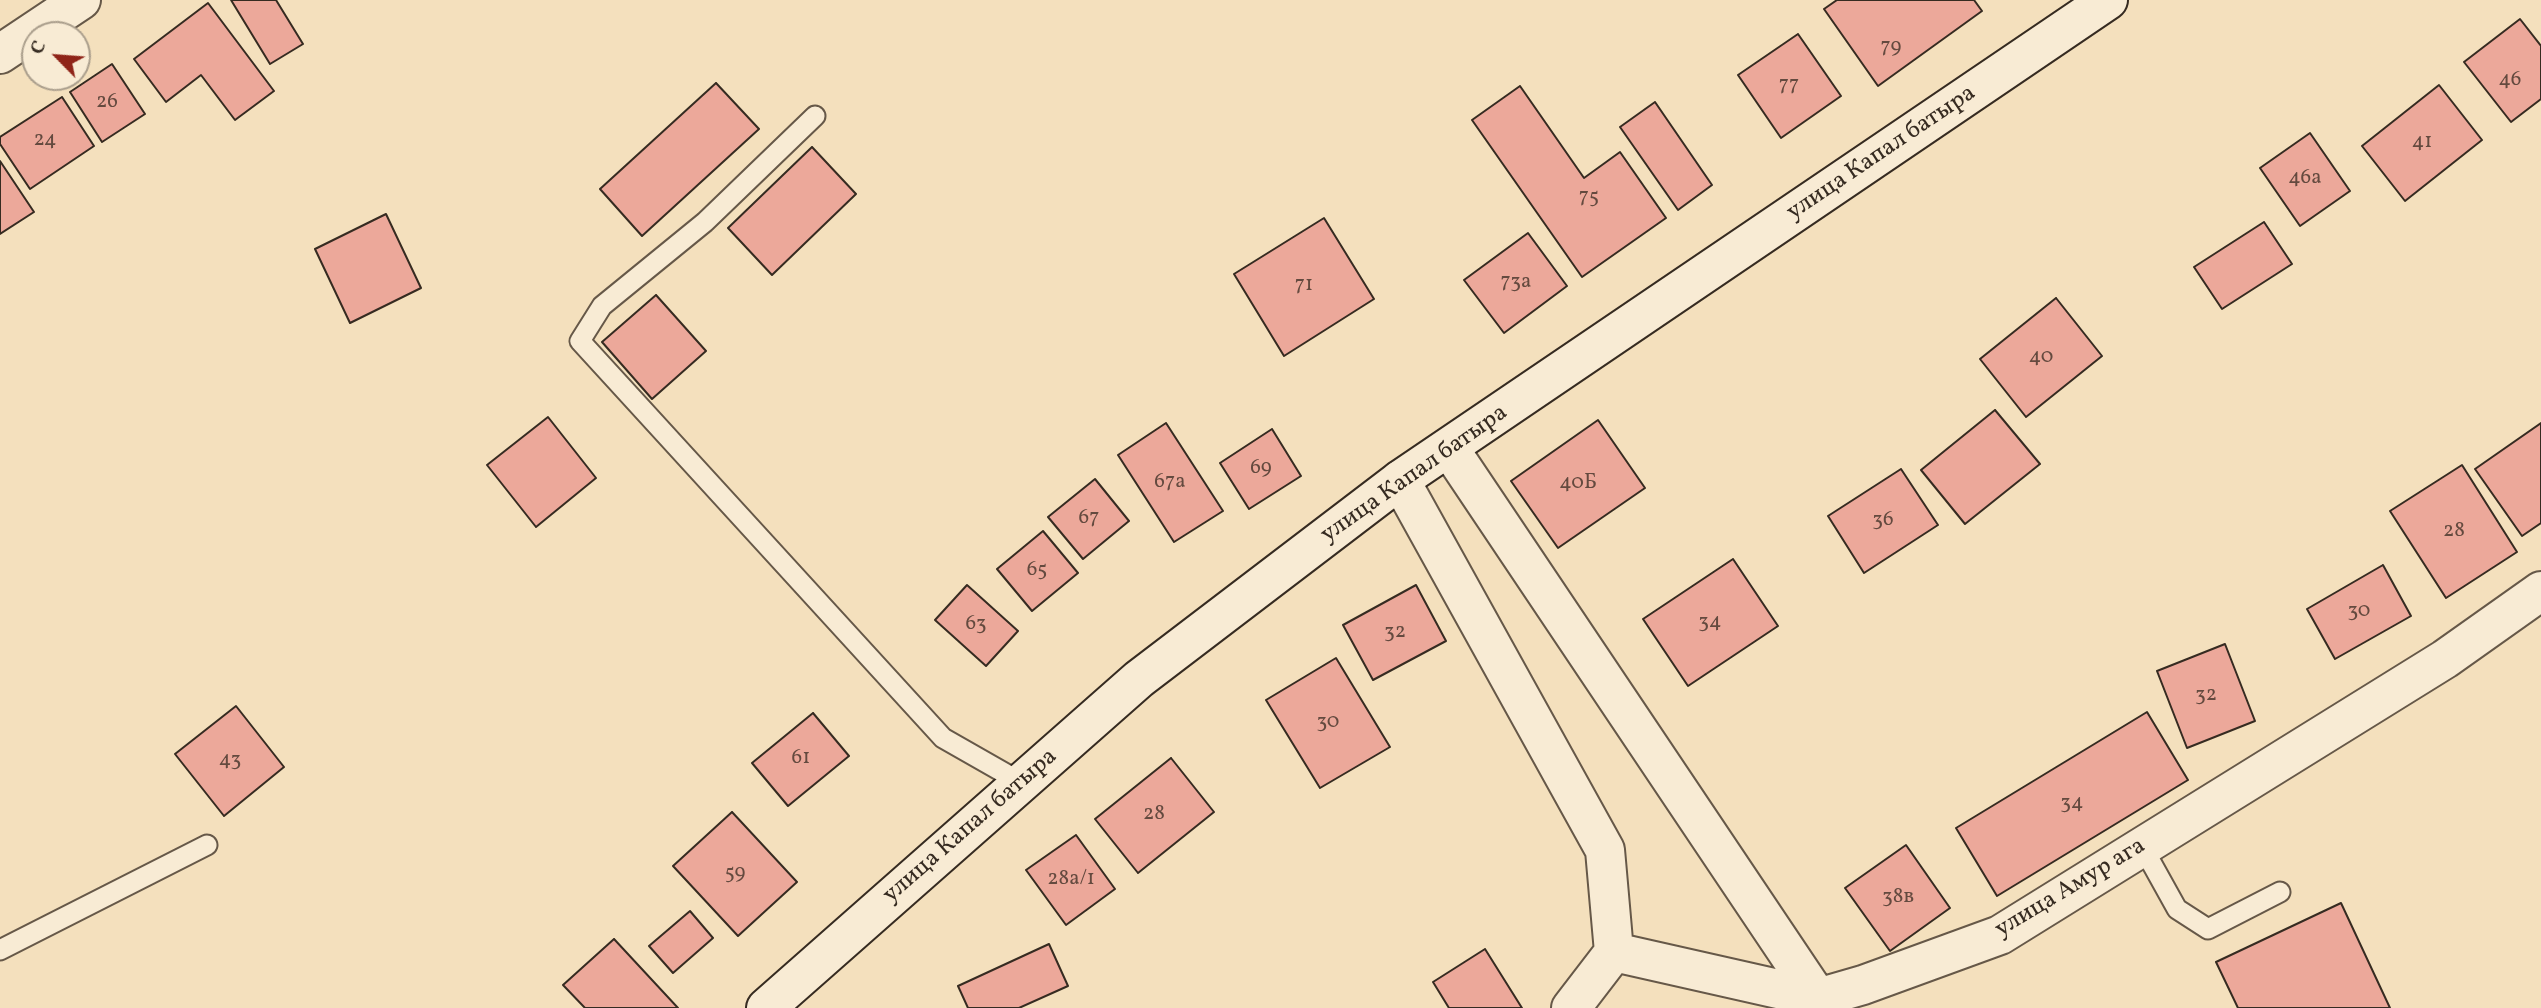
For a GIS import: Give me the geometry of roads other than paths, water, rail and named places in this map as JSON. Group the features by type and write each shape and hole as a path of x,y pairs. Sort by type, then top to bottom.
{"street":[{"path":"0,54 81,0"},
{"name":"улица Капал батыра","path":"766,1008 1139,680 1400,480 2108,0"},
{"path":"1449,448 1818,998"},
{"path":"1400,480 1605,850 1614,952 1571,1008"},
{"name":"улица Амур ага","path":"1614,952 1818,998 1863,985 2000,935 2445,659 2541,590"}],"lane":[{"path":"815,116 705,222 602,306 580,341 943,738 1022,783"},
{"path":"0,950 207,845"},
{"path":"2142,846 2177,909 2208,929 2280,892"}]}
